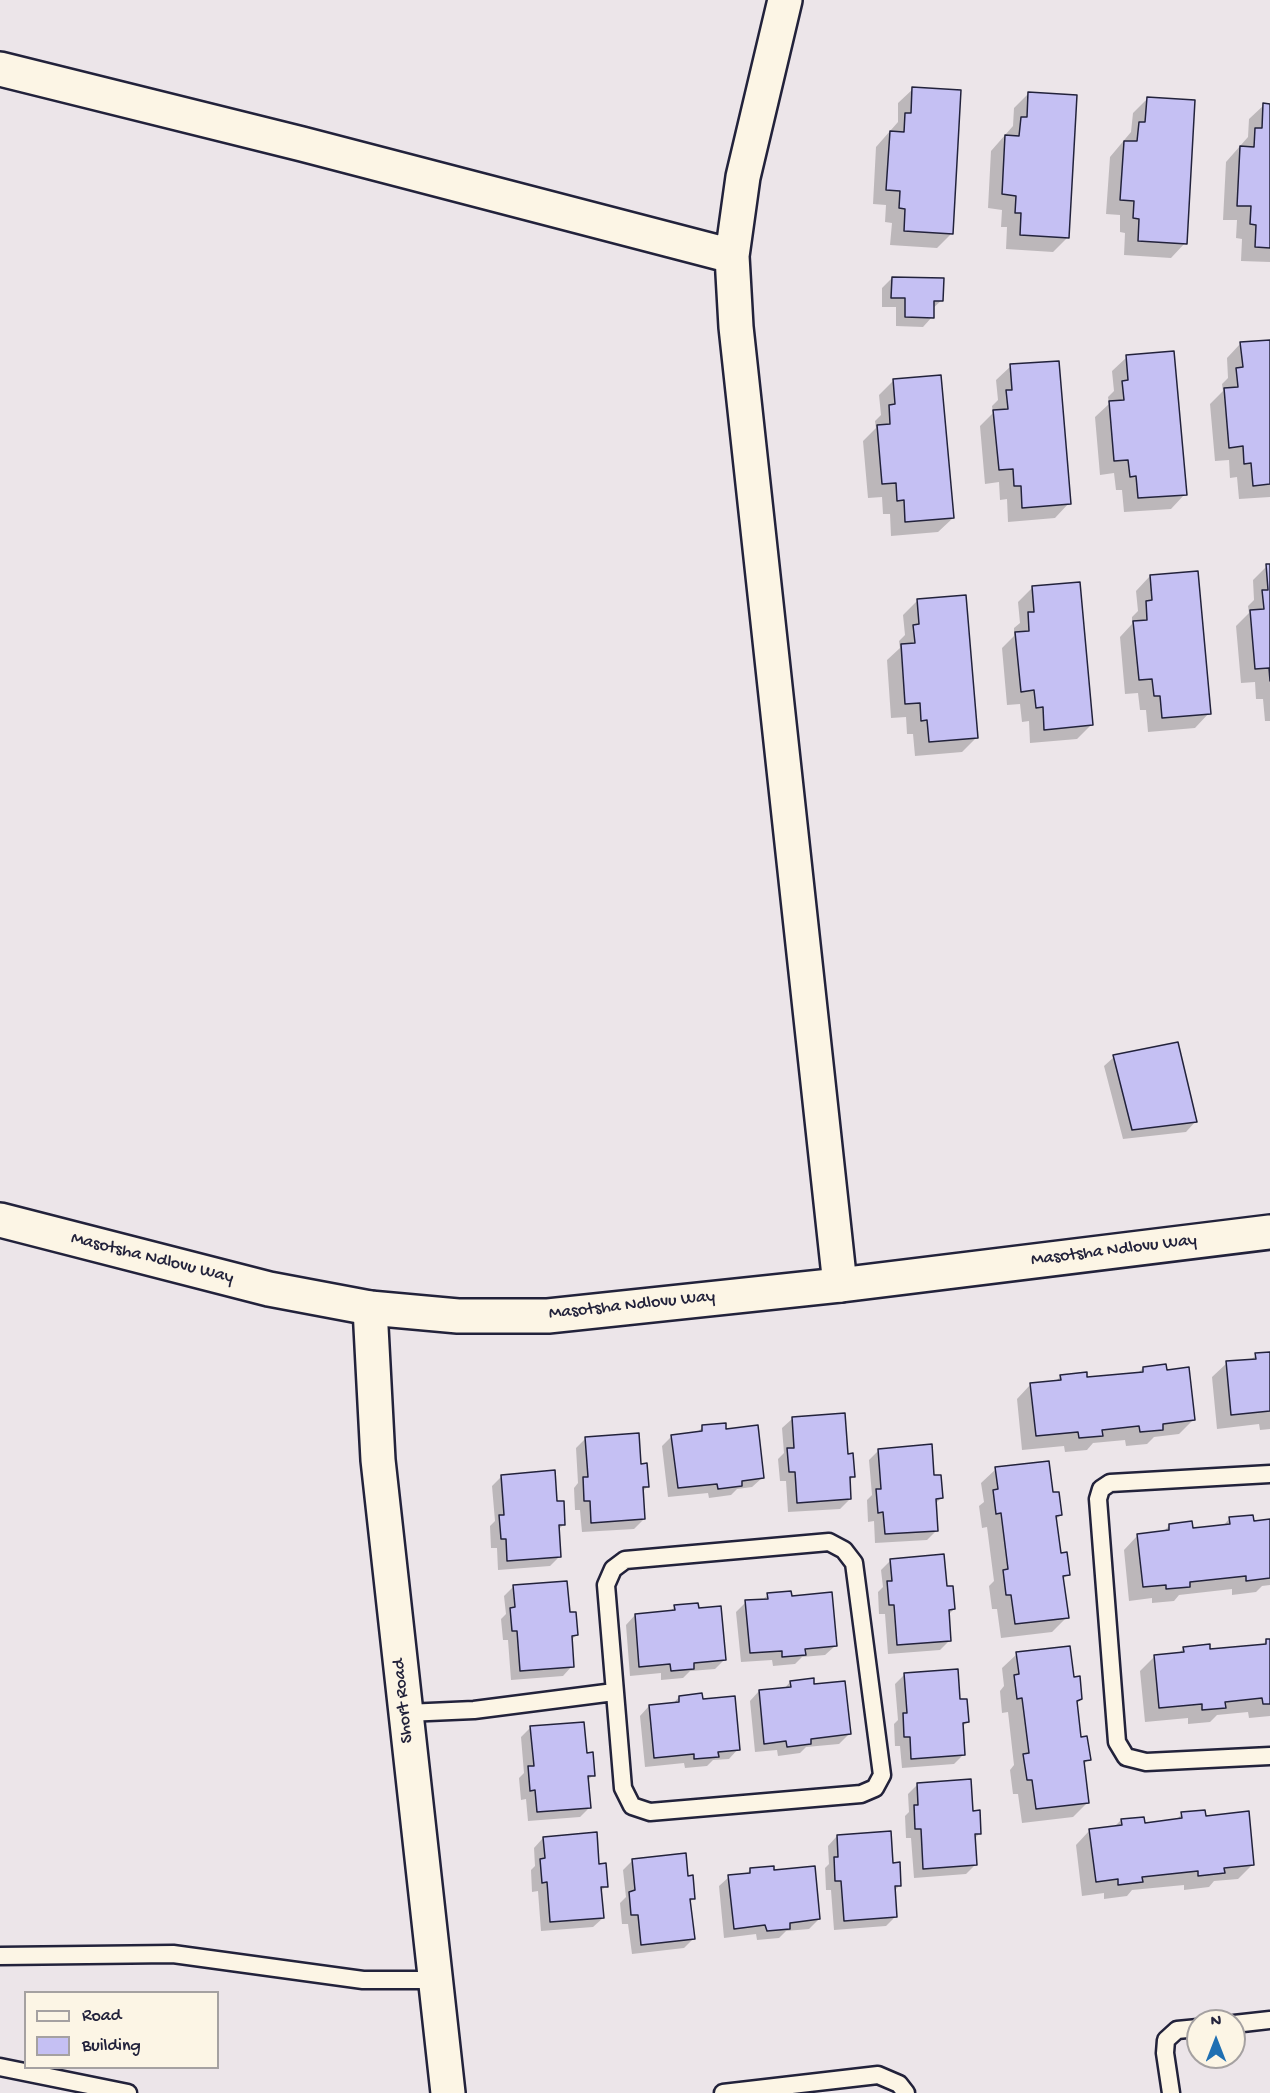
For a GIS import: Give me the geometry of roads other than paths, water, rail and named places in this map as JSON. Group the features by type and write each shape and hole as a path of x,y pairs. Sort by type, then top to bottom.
{"street":[{"path":"785,0 743,177 732,256 737,339 840,1285"},
{"path":"0,69 302,144 732,256"},
{"name":"Masotsha Ndlovu Way","path":"0,1220 269,1288 370,1308 458,1316 548,1316 840,1285 1270,1232"},
{"name":"Short Road","path":"370,1308 378,1460 448,2093"}],"lane":[{"path":"1270,1474 1110,1482 1101,1489 1098,1499 1117,1742 1126,1757 1146,1762 1270,1756"},
{"path":"829,1542 844,1550 854,1563 882,1775 875,1788 861,1794 650,1812 632,1806 623,1788 614,1692 606,1585 613,1569 625,1560 829,1542"},
{"path":"406,1713 474,1710 614,1692"},
{"path":"0,1956 173,1954 363,1980 436,1980"},
{"path":"1246,2023 1270,2020"},
{"path":"1171,2093 1165,2054 1166,2040 1177,2030 1186,2029"},
{"path":"0,2067 128,2093"},
{"path":"723,2093 878,2075 899,2084 906,2093"}]}
